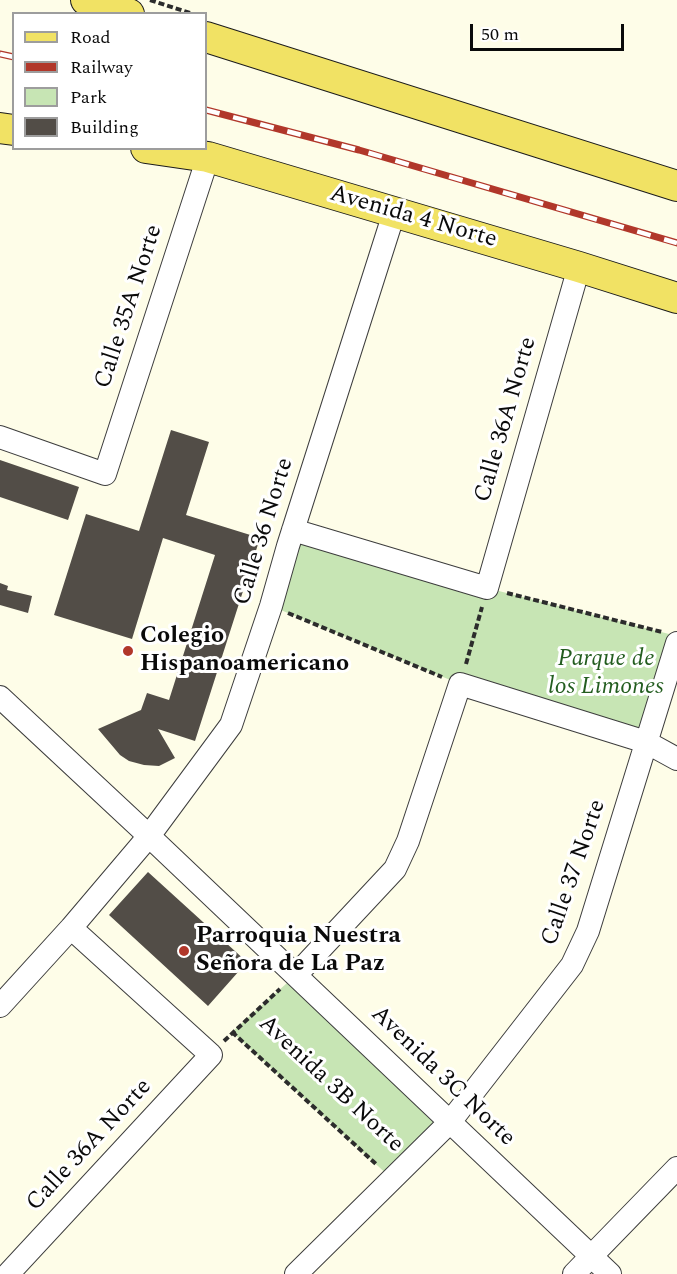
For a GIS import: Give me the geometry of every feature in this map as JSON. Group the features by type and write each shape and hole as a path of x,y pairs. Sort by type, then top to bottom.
{"main road":[{"path":"86,0 123,12"},
{"path":"207,38 677,186"},
{"name":"Avenida 4 Norte","path":"160,150 208,157 677,298"}],"street":[{"name":"Calle 35A Norte","path":"0,437 105,474 208,157"},
{"name":"Calle 36 Norte","path":"0,1006 71,928 149,836 231,725 271,606 394,213"},
{"name":"Calle 36A Norte","path":"484,587 579,267"},
{"path":"293,530 484,587"},
{"name":"Calle 37 Norte","path":"296,1274 450,1122 572,966 588,931 646,742 671,638"},
{"path":"296,975 395,868 408,841 462,685 646,742 677,759"},
{"name":"Avenida 3C Norte","path":"1,700 149,836 610,1274"},
{"name":"Calle 36A Norte","path":"9,1274 211,1055 71,928"},
{"path":"574,1274 677,1167"}],"path":[{"path":"150,0 187,12"},
{"path":"271,606 462,685 484,587 671,638"},
{"name":"Avenida 3B Norte","path":"296,975 232,1032 391,1178"}],"green space":[{"name":"Parque de los Limones","path":"293,530 487,588 677,636 646,742 460,684 271,606"},
{"path":"296,975 450,1122 391,1178 232,1032"}],"building":[{"path":"171,430 209,442 186,515 260,538 195,741 158,729 175,758 159,766 129,761 120,755 98,729 141,710 147,693 169,700 215,555 163,538 132,639 54,615 86,514 139,531"},
{"path":"0,460 79,487 68,520 0,497"},
{"path":"0,583 8,586 7,590 32,596 28,613 0,605"},
{"path":"148,872 247,962 208,1006 109,915"}],"railway":[{"path":"0,54 12,57"},
{"path":"207,110 359,150 677,243"}],"place":[{"name":"Colegio Hispanoamericano","path":"128,651"},
{"name":"Parroquia Nuestra Señora de La Paz","path":"184,951"}]}
